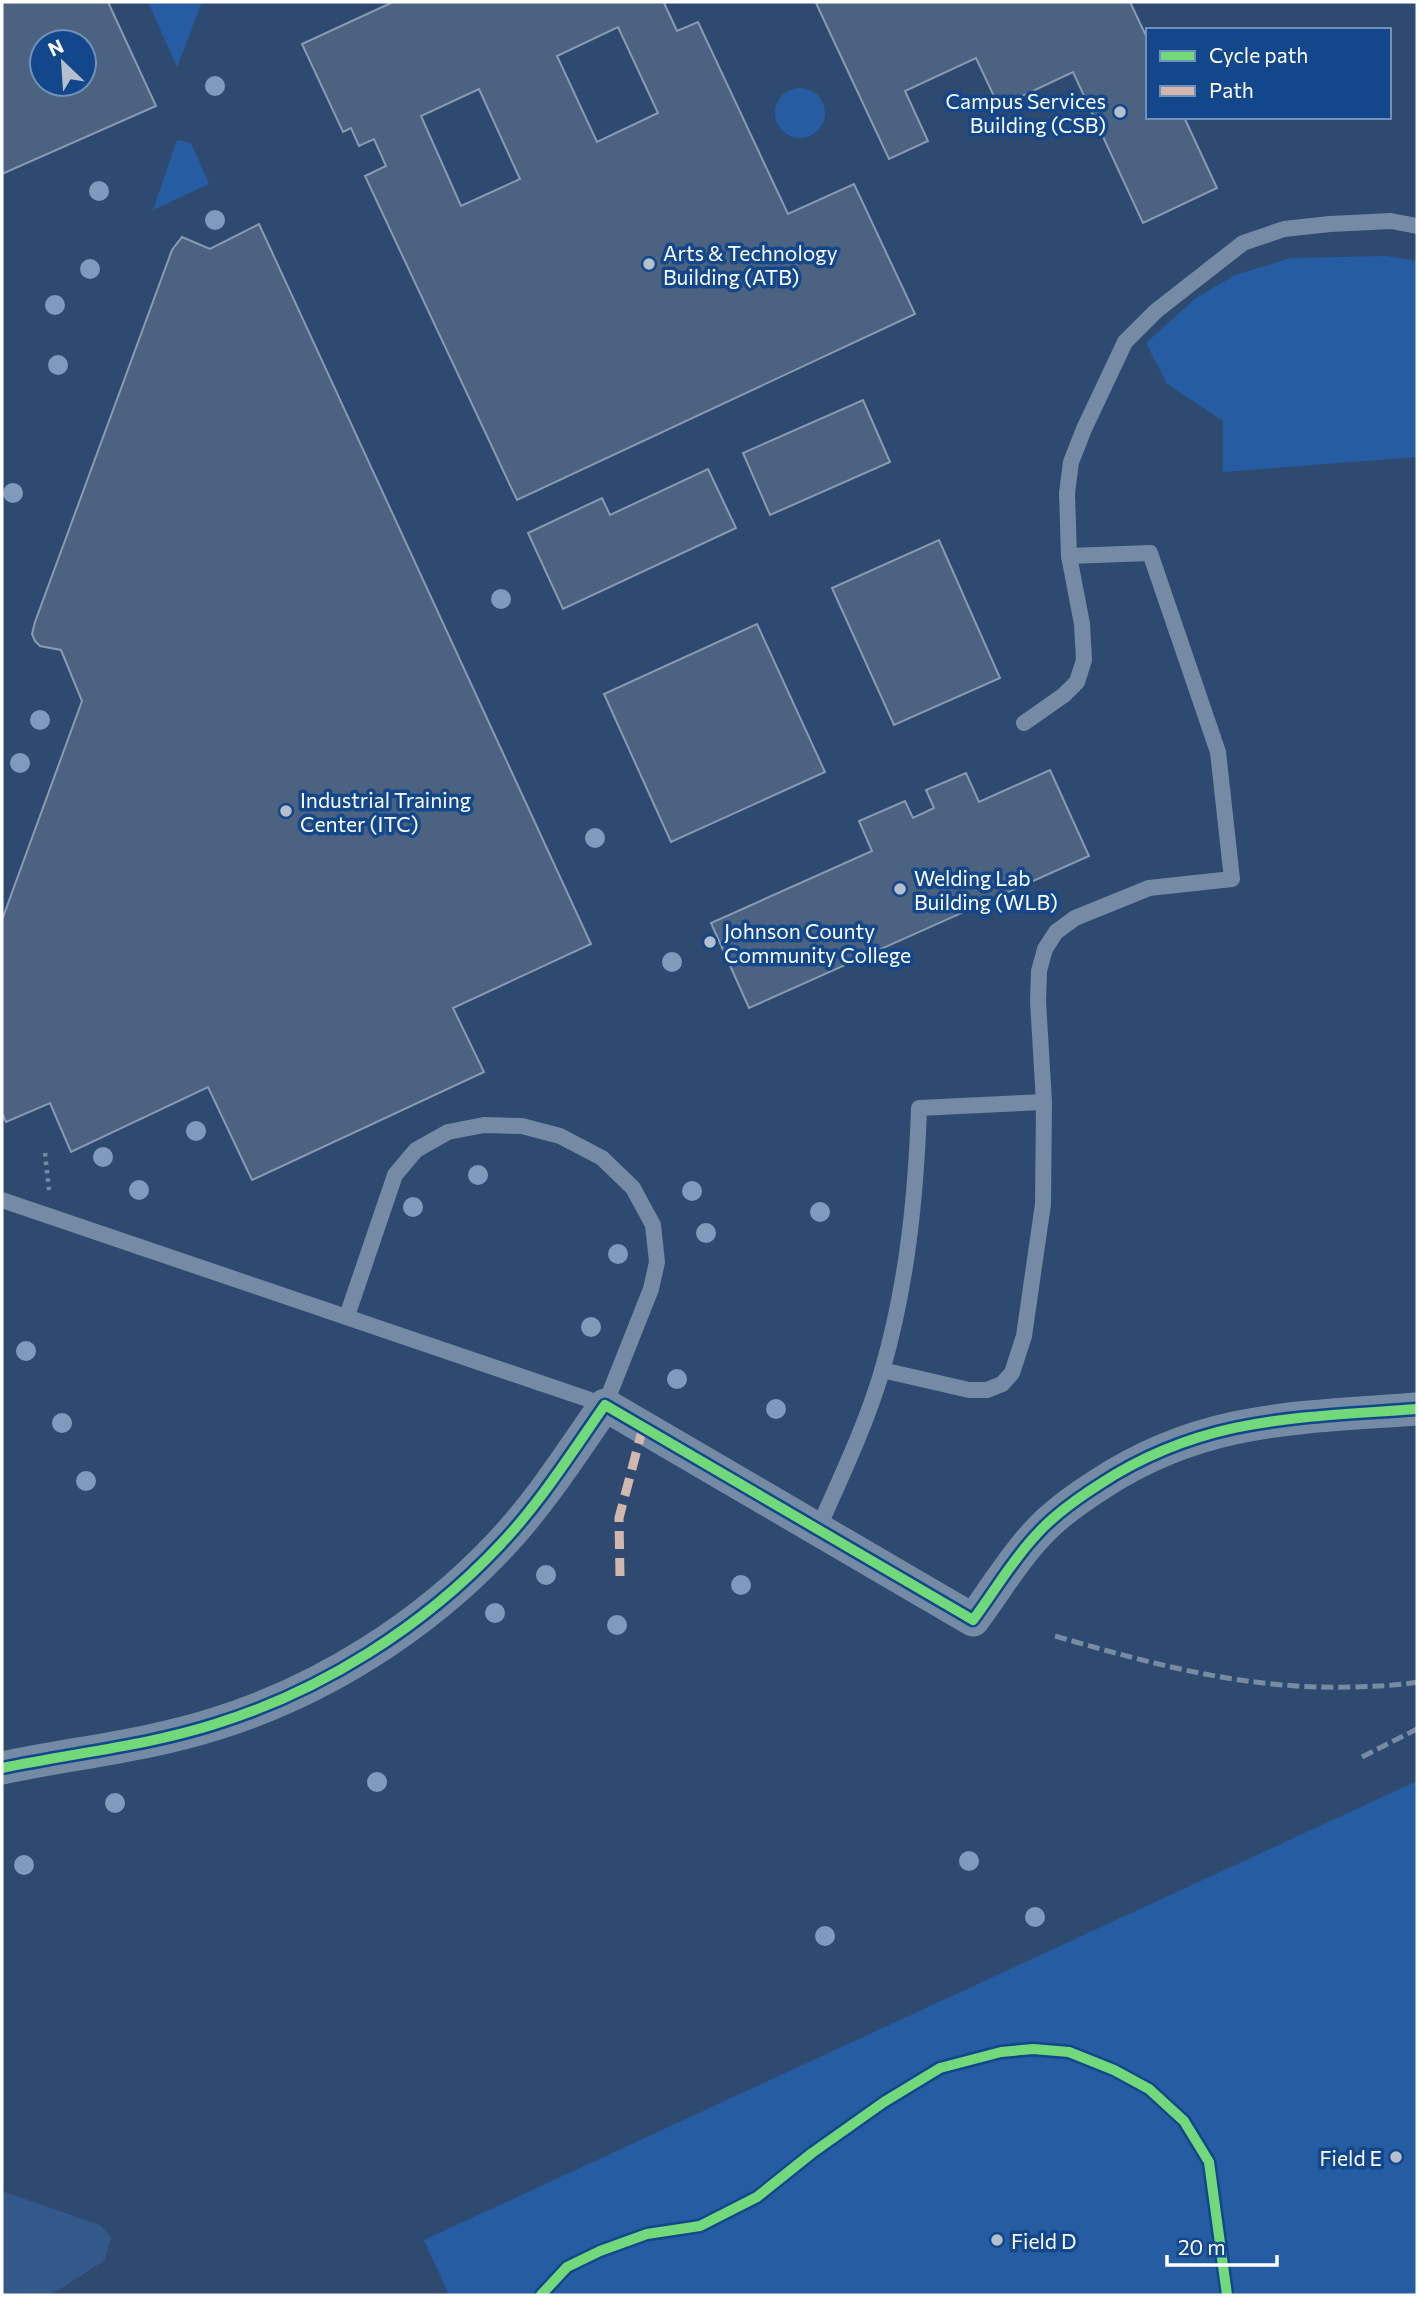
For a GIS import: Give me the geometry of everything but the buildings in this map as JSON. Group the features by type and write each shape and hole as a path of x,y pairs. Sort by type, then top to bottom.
{"street":[{"path":"2,1768 138,1743 215,1724 277,1701 372,1651 464,1580 501,1544 535,1504 606,1405 973,1620 1037,1534 1080,1497 1131,1464 1177,1443 1233,1427 1283,1419 1417,1409"}],"lane":[{"path":"1024,723 1064,695 1077,682 1084,660 1082,624 1069,556 1067,493 1071,462 1125,342 1156,311 1243,243 1284,229 1330,224 1391,221 1417,226"},
{"path":"882,1370 969,1390 987,1390 1002,1384 1012,1373 1024,1336 1043,1204 1044,1102 1038,1001 1039,971 1045,949 1056,932 1075,918 1149,888 1232,879 1218,752 1150,553 1069,556"},
{"path":"818,1529 864,1424 882,1370 905,1275 916,1175 919,1108 1044,1102"},
{"path":"2,1200 606,1405 651,1289 657,1262 653,1224 634,1188 602,1158 560,1136 522,1126 484,1125 448,1132 416,1150 395,1175 347,1316"}],"shaded area":[{"path":"148,2 202,2 177,67"},
{"path":"800,88 817,96 825,113 817,130 800,138 783,130 775,113 783,96"},
{"path":"177,140 191,143 209,184 153,210"},
{"path":"1387,256 1417,261 1417,457 1223,472 1223,421 1167,384 1146,343 1196,298 1235,275 1291,258"},
{"path":"1417,1781 1417,2295 449,2295 424,2240"},
{"path":"2,2191 100,2225 111,2238 105,2260 51,2295 2,2295"}],"railway":[{"path":"1055,1636 1166,1666 1239,1680 1314,1687 1417,1682"},
{"path":"1362,1757 1417,1729"}],"marked path":[{"path":"620,1576 619,1518 643,1427"}],"cycle path":[{"path":"2,1768 136,1744 215,1724 294,1694 369,1652 405,1629 470,1575 500,1545 542,1495 605,1405 973,1620 1020,1554 1044,1527 1083,1495 1139,1462 1177,1445 1253,1424 1417,1409"},
{"path":"541,2295 567,2267 600,2251 647,2234 700,2226 757,2197 812,2153 884,2102 940,2068 1001,2052 1033,2049 1069,2052 1114,2070 1149,2089 1184,2121 1209,2162 1227,2295"}],"place":[{"name":"Campus Services Building (CSB)","path":"1120,112"},
{"name":"Arts & Technology Building (ATB)","path":"649,264"},
{"name":"Industrial Training Center (ITC)","path":"286,811"},
{"name":"Welding Lab Building (WLB)","path":"900,889"},
{"name":"Johnson County Community College","path":"710,942"},
{"name":"Field E","path":"1396,2157"},
{"name":"Field D","path":"997,2240"}]}
